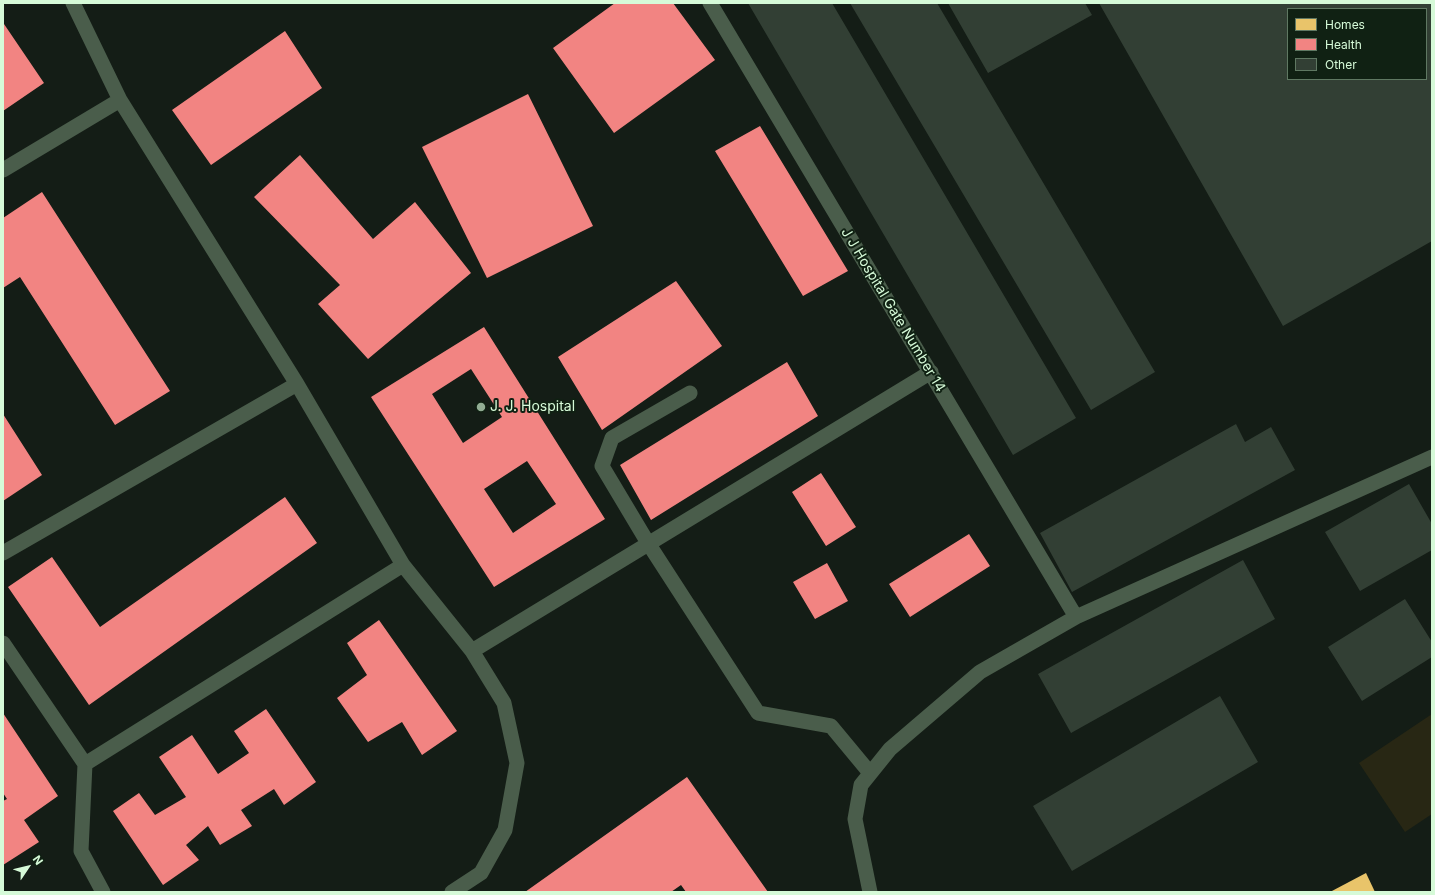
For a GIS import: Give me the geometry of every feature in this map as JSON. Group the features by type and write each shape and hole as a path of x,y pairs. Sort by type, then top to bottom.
{"lane":[{"path":"73,3 120,100 297,384 402,565 472,651 504,702 517,763 505,830 481,874 452,892"},
{"name":"J J Hospital Gate Number 14","path":"710,3 1076,617"},
{"path":"3,170 120,100"},
{"path":"472,651 931,372"},
{"path":"3,553 297,384"},
{"path":"690,393 612,438 602,466 648,543 758,713 831,726 870,773"},
{"path":"870,892 855,819 860,785 890,749 980,672 1076,617 1432,457"},
{"path":"85,764 402,565"},
{"path":"3,643 85,764 81,851 103,892"}],"shaded area":[{"path":"1432,714 1432,814 1405,832 1359,763"}],"building: Homes":[{"path":"1366,873 1375,892 1330,892"}],"building: Health":[{"path":"615,3 673,3 715,60 614,133 553,48"},
{"path":"4,24 44,83 3,111 3,25"},
{"path":"285,31 322,88 211,165 172,110"},
{"path":"528,94 593,226 487,278 422,147"},
{"path":"760,126 848,271 803,296 715,151"},
{"path":"300,155 373,239 415,202 471,273 368,359 318,304 340,285 254,197"},
{"path":"42,192 170,391 115,425 20,277 3,288 3,218"},
{"path":"676,281 722,346 602,430 558,357"},
{"path":"484,327 605,519 494,587 371,397","holes":["471,369 502,417 463,443 432,394","527,461 556,504 513,533 484,489"]},
{"path":"787,362 818,416 651,520 620,465"},
{"path":"3,414 42,475 3,501"},
{"path":"821,473 856,527 826,546 792,492"},
{"path":"285,497 317,543 89,705 8,587 52,557 100,627"},
{"path":"969,534 990,566 910,617 889,584"},
{"path":"827,563 848,601 815,619 793,582"},
{"path":"379,620 457,731 422,755 402,722 368,742 337,698 367,675 347,643"},
{"path":"266,709 316,782 284,805 274,789 241,810 252,826 220,845 208,826 186,845 199,860 163,885 113,811 139,793 155,815 186,797 159,757 192,735 218,774 249,753 234,731"},
{"path":"3,713 58,796 24,820 39,842 3,865 3,801 7,799 3,793"},
{"path":"687,777 768,892 686,892 681,885 671,892 525,892"}],"building: Other":[{"path":"748,3 832,3 1076,418 1013,455"},
{"path":"850,3 937,3 1155,372 1091,410"},
{"path":"948,3 1085,3 1092,15 988,73"},
{"path":"1099,3 1432,3 1432,241 1283,326"},
{"path":"1236,424 1245,442 1271,427 1295,470 1072,592 1040,533"},
{"path":"1409,484 1432,524 1432,550 1360,591 1325,532"},
{"path":"1243,560 1275,619 1071,733 1038,674"},
{"path":"1405,599 1432,642 1432,657 1362,701 1328,647"},
{"path":"1220,696 1258,762 1072,871 1033,806"}],"place":[{"name":"J. J. Hospital","path":"481,407"}]}
